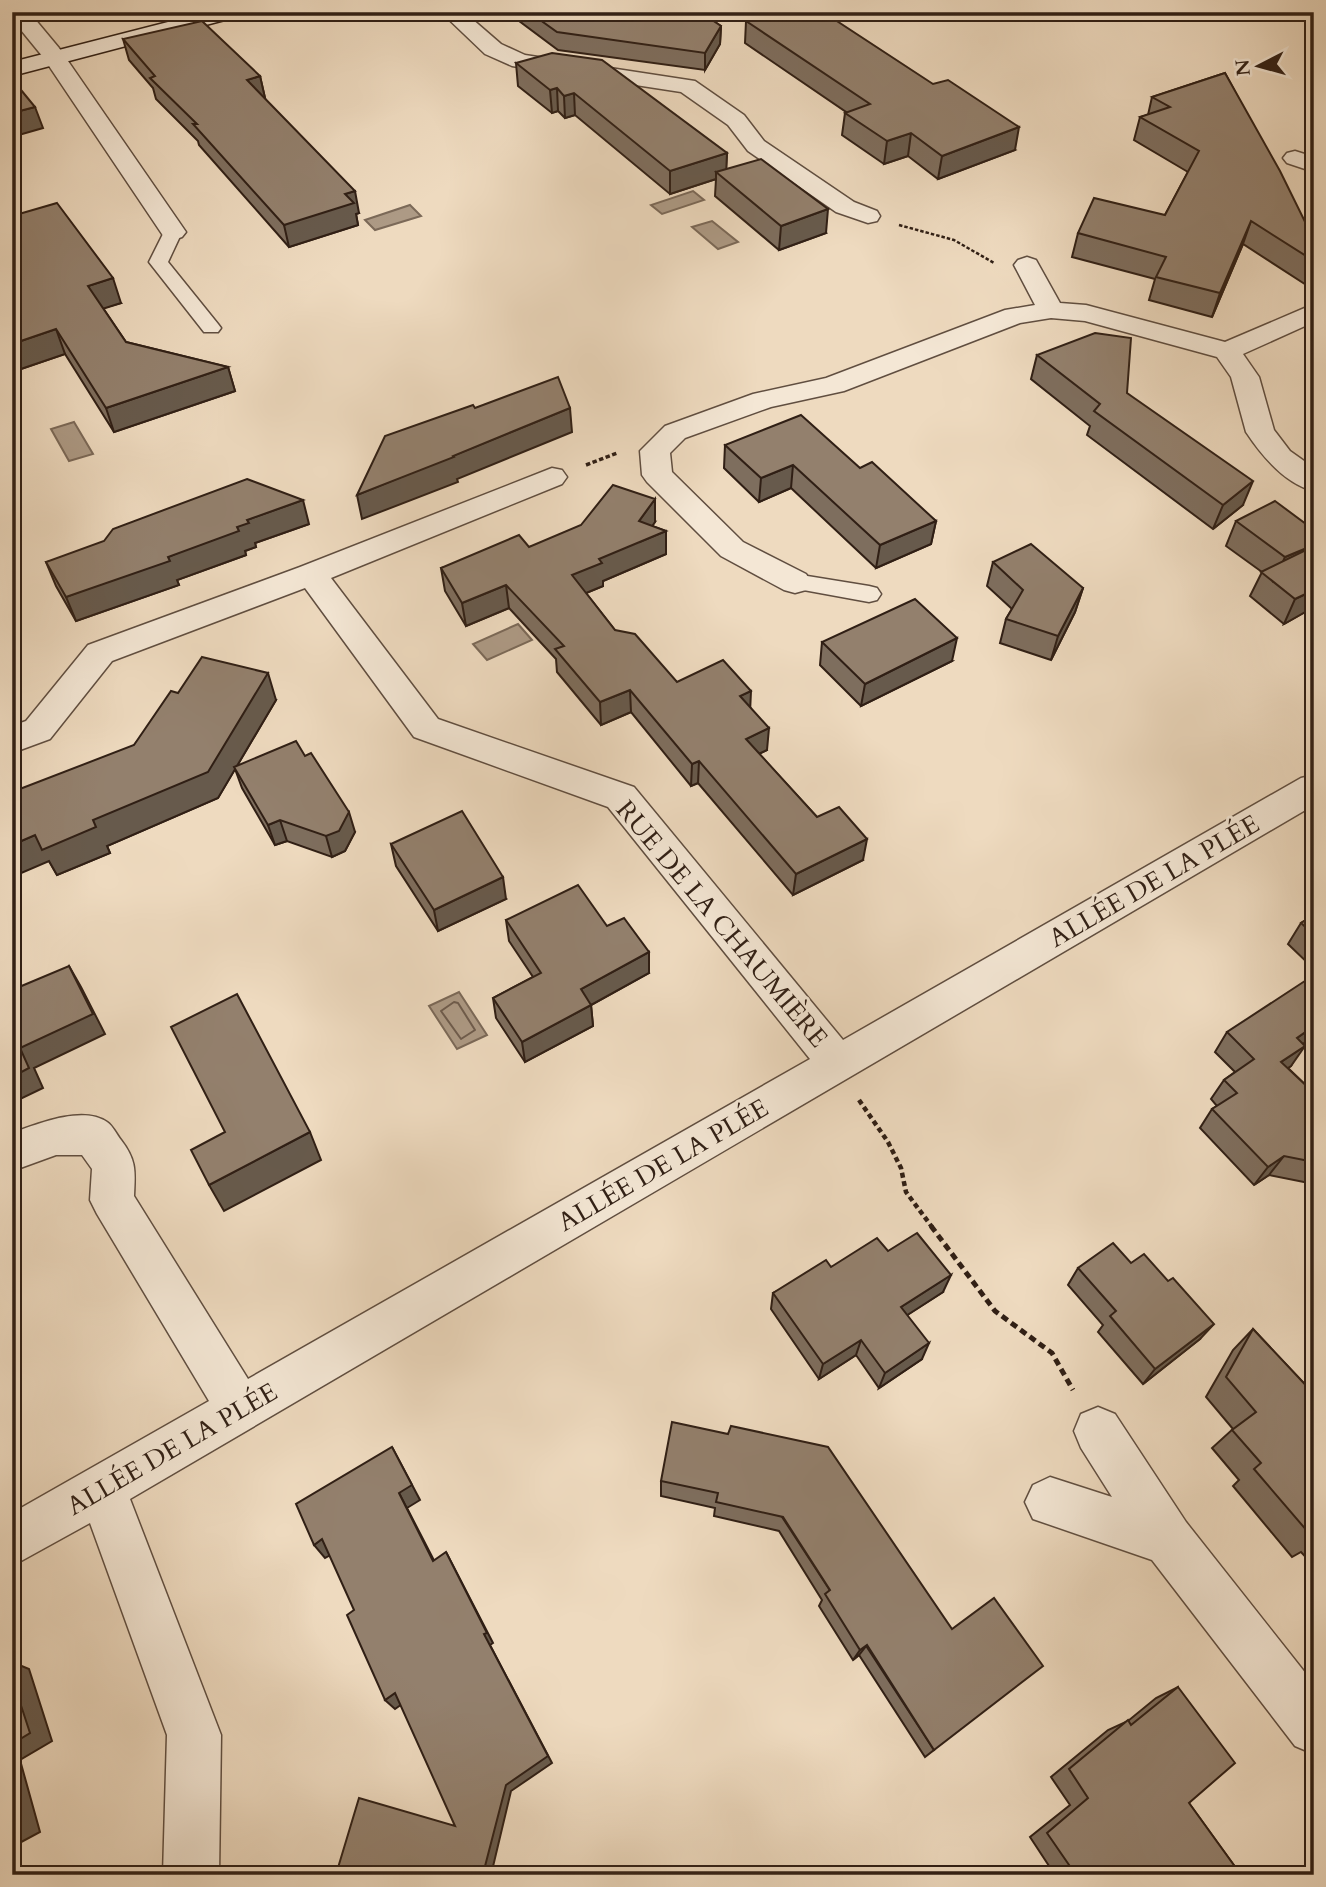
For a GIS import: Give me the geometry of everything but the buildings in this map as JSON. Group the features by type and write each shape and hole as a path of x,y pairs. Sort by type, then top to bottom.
{"street":[{"path":"18,12 54,58 173,232"},
{"path":"12,69 233,12"},
{"path":"451,12 493,49 520,61 687,86 736,120 756,146 845,207 868,216"},
{"path":"1031,275 1051,310"},
{"path":"795,582 732,549 657,475 655,451 675,432 763,400 834,385 1014,316 1051,310 1086,313 1227,351 1314,312"},
{"path":"1227,351 1245,377 1260,432 1280,457 1314,482"},
{"path":"12,740 38,730 100,653 311,574 552,477"},
{"name":"RUE DE LA CHAUMIÈRE","path":"311,574 426,728 621,797 838,1063"},
{"name":"ALLÉE DE LA PLÉE","path":"12,1541 1314,788"},
{"path":"12,1152 56,1136 93,1136 114,1165 112,1200 240,1409"},
{"path":"1098,1431 1168,1540 1314,1727"},
{"path":"102,1489 194,1735 191,1875"},
{"path":"1050,1502 1168,1540"}],"lane":[{"path":"173,232 158,262 211,328"},
{"path":"795,582 869,594"}],"path":[{"path":"868,216 954,240 1031,275"},
{"path":"838,1063 850,1086 888,1142 901,1168 906,1192 995,1311 1052,1353 1098,1431"}],"water":[{"path":"693,191 704,200 662,214 651,205"},
{"path":"410,205 421,216 375,230 365,220"},
{"path":"712,221 738,242 718,249 692,227"},
{"path":"74,422 93,454 69,461 51,429"},
{"path":"518,624 532,640 487,660 473,644"},
{"path":"459,992 487,1035 457,1049 429,1006"}]}
